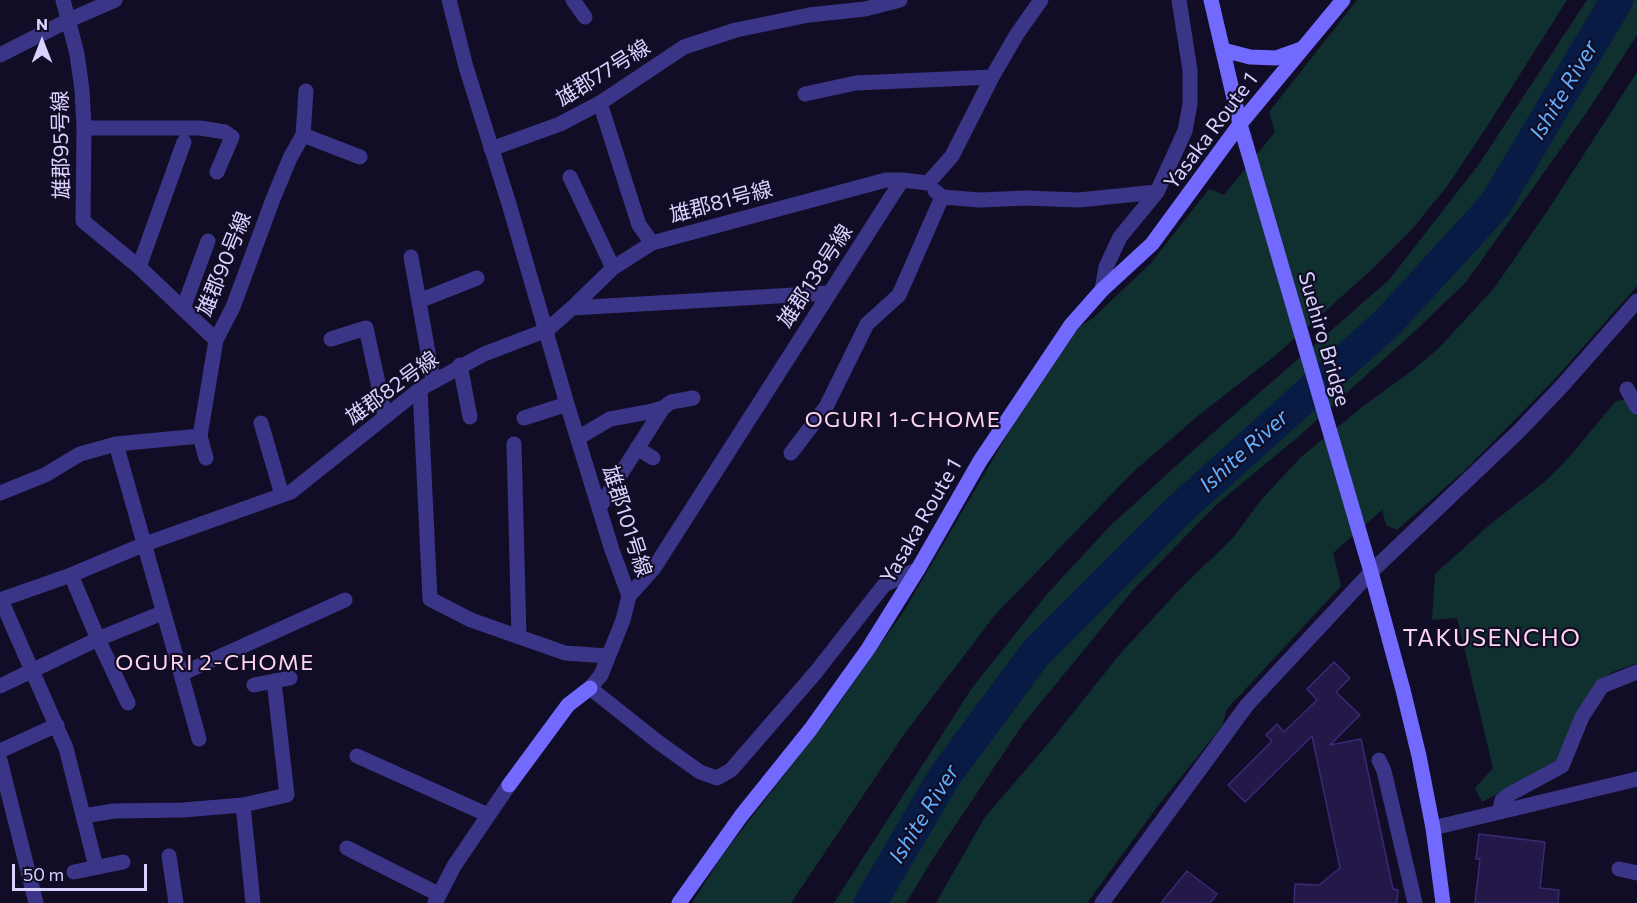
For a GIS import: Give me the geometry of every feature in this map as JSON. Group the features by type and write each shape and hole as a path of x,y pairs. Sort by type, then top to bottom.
{"street":[{"name":"雄郡95号線","path":"63,0 77,54 82,90 83,221 139,267 216,340"},
{"path":"0,55 69,20 115,0"},
{"name":"雄郡101号線","path":"449,0 567,404 629,596 623,620 602,675 590,688"},
{"path":"573,0 585,17"},
{"name":"雄郡77号線","path":"491,149 560,124 600,103 684,47 736,30 844,6 865,9 900,0"},
{"path":"928,183 952,156 992,77 1017,34 1041,0"},
{"path":"1102,290 1106,267 1120,237 1157,192 1185,131 1190,104 1190,70 1179,0"},
{"name":"Suehiro Bridge","path":"1211,0 1240,124 1371,572 1419,756 1443,903"},
{"name":"Yasaka Route 1","path":"679,903 741,816 810,730 868,649 918,569 980,461 1071,325 1102,290 1152,244 1240,124 1343,0"},
{"path":"1222,50 1250,57 1276,58 1303,48"},
{"path":"805,94 856,83 992,77"},
{"name":"雄郡90号線","path":"206,458 200,436 216,340 234,307 273,199 290,158 303,135 306,91"},
{"path":"600,103 639,225 652,243"},
{"path":"84,128 200,128 225,132 232,136 217,172"},
{"path":"303,135 360,157"},
{"path":"139,267 184,142"},
{"path":"570,177 613,268"},
{"name":"雄郡81号線","path":"572,309 613,268 652,243 886,180 902,180"},
{"path":"902,180 928,183 942,197 981,200 1026,198 1079,200 1157,192"},
{"name":"雄郡138号線","path":"629,596 654,568 902,180"},
{"path":"791,453 826,407 867,324 899,295 942,197"},
{"path":"183,309 208,241"},
{"path":"411,257 433,380"},
{"path":"419,301 477,278"},
{"path":"572,309 829,293"},
{"path":"1102,903 1247,705 1371,572 1519,431 1637,301"},
{"name":"雄郡82号線","path":"1,600 71,575 145,544 291,492 385,415 433,380 460,365 547,330 572,309"},
{"path":"331,339 366,328 385,415"},
{"path":"460,365 470,417"},
{"path":"420,389 430,599 471,620 565,653 608,656"},
{"path":"1627,389 1637,407"},
{"path":"599,508 663,408 671,402 693,398"},
{"path":"524,418 567,404"},
{"path":"578,438 610,419 663,408"},
{"path":"261,423 282,495"},
{"path":"0,493 45,475 80,454 116,444 200,436"},
{"path":"116,444 199,739"},
{"path":"514,444 519,637"},
{"path":"637,448 653,458"},
{"path":"347,848 436,898 454,866 509,784 568,705 590,688 700,772 717,778 731,770 816,672 884,585 918,569"},
{"path":"71,575 128,702"},
{"path":"1,600 66,748 96,867"},
{"path":"181,674 345,600"},
{"path":"0,686 98,639 162,613"},
{"path":"1499,812 1502,800 1510,794 1562,766 1582,717 1602,686 1637,672"},
{"path":"254,685 290,678"},
{"path":"83,816 114,811 183,810 243,805 287,795 274,681"},
{"path":"0,751 57,725"},
{"path":"357,756 488,815"},
{"path":"0,760 36,903"},
{"path":"1379,760 1384,771 1414,903"},
{"path":"1432,828 1637,779"},
{"path":"243,805 253,903"},
{"path":"169,856 176,903"},
{"path":"74,872 123,861"},
{"path":"1619,869 1637,873"}],"green space":[{"path":"1357,0 1567,0 1448,185 1413,228 1368,273 1276,355 1199,415 1133,472 995,615 905,733 791,903 692,903 724,853 831,715 904,611 1016,420 1076,329 1093,318 1150,264 1209,189 1224,195 1275,132 1269,112"},
{"path":"1587,0 1637,0 1637,35 1589,109 1466,282 1298,437 1217,504 1133,590 1023,724 906,903 834,903 972,688 1048,593 1110,526 1198,446 1389,280 1479,164"},
{"path":"1637,72 1637,286 1554,380 1465,470 1397,530 1386,525 1382,510 1333,553 1341,586 1227,709 1222,726 1157,807 1087,903 936,903 985,817 1053,738 1120,654 1183,586 1233,538 1261,500 1301,457 1439,348 1495,287 1550,207"},
{"path":"1625,400 1637,416 1637,663 1598,680 1557,762 1482,802 1475,788 1493,768 1457,618 1432,620 1435,574 1487,527 1549,478 1616,401"}],"building":[{"path":"1334,662 1350,678 1336,692 1360,715 1330,745 1361,739 1393,889 1398,890 1397,903 1294,903 1295,884 1319,885 1340,868 1312,736 1245,802 1228,785 1272,741 1266,735 1277,724 1284,732 1317,700 1307,689"},
{"path":"1479,834 1545,842 1540,888 1559,890 1558,903 1475,903 1480,859 1476,859"},
{"path":"1187,871 1217,894 1210,903 1161,903"}],"waterway":[{"name":"Ishite River","path":"870,903 944,777 1035,654 1182,507 1388,322 1495,205 1617,0"}],"district":[{"name":"OGURI 1-CHOME","path":"903,420"},
{"name":"TAKUSENCHO","path":"1492,638"},
{"name":"OGURI 2-CHOME","path":"215,663"}]}
